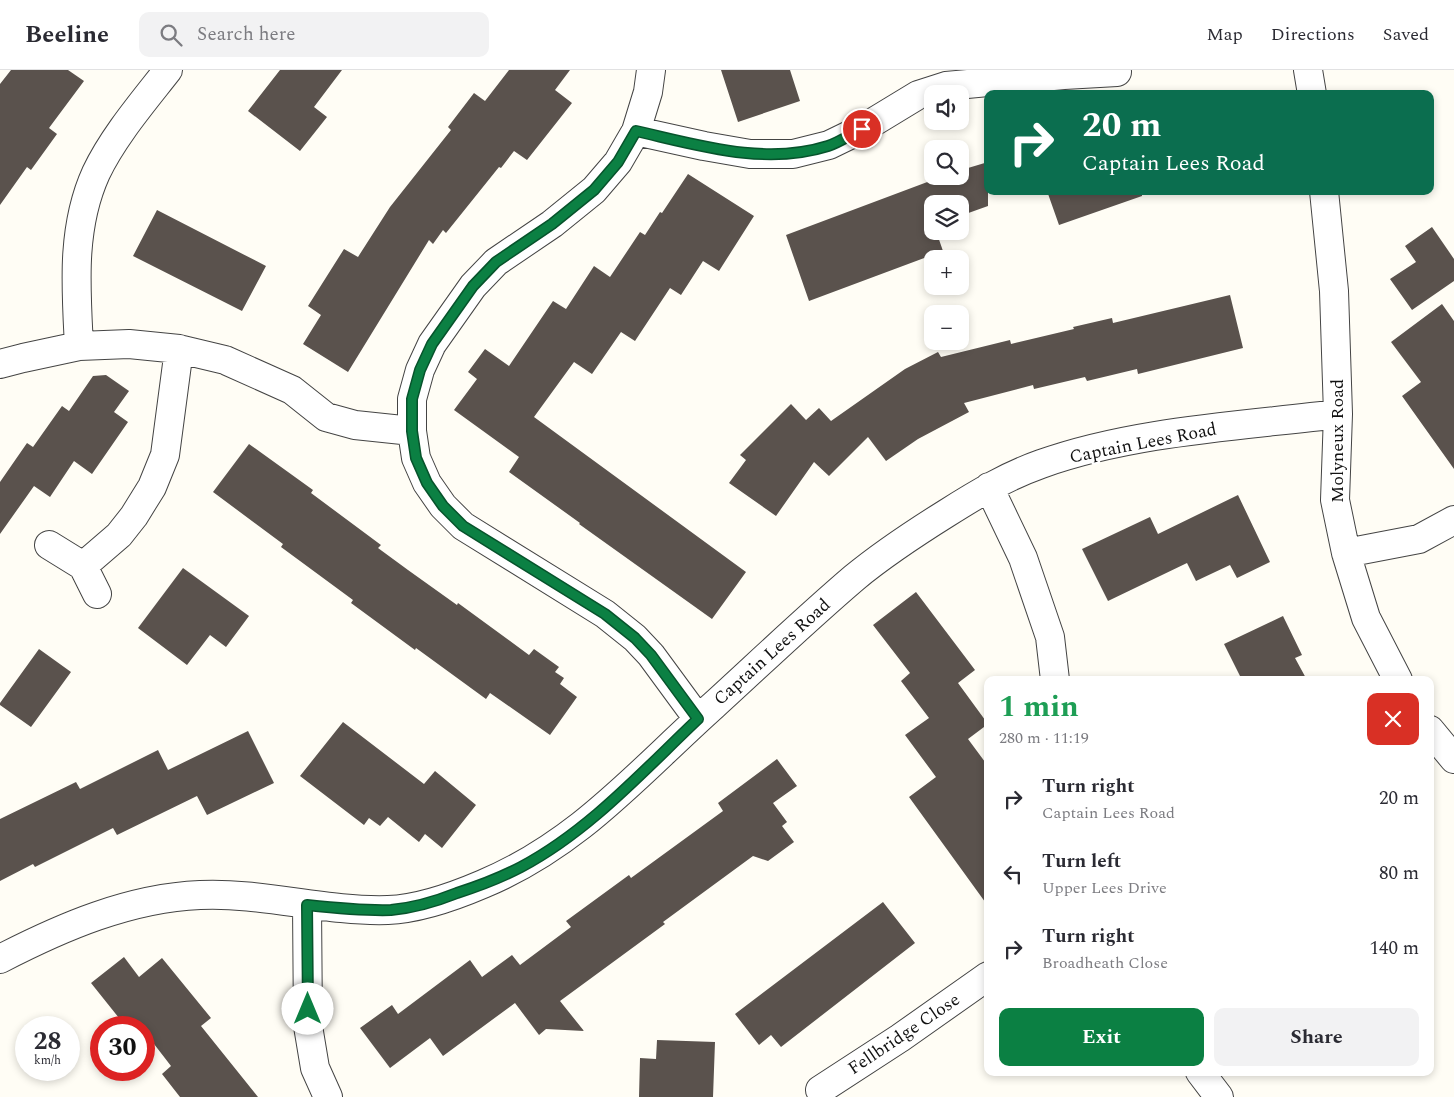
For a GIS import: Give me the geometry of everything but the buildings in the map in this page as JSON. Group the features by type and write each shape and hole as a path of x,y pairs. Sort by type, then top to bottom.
{"street":[{"path":"79,346 76,289 77,248 83,211 96,173 114,143 168,70"},
{"path":"651,70 648,92 636,131 618,162 594,190 552,224 496,262 473,286 432,344 420,370 412,399 412,431 416,458 427,483 443,506 463,526 605,614 635,638 651,655 698,719"},
{"path":"1308,70 1311,90"},
{"path":"636,131 750,154 793,154 829,146 862,129 918,95 946,86 1064,72 1117,72"},
{"name":"Molyneux Road","path":"1324,195 1334,291 1338,414 1335,500 1346,553 1366,618 1396,676"},
{"path":"0,364 79,346 129,344 179,349 225,360 292,390 326,418 355,425 412,431"},
{"path":"83,566 119,535 134,516 152,487 165,455 179,349"},
{"name":"Captain Lees Road","path":"0,959 63,929 132,905 154,901 200,895 241,897 349,909 392,910 431,902 481,885 521,867 564,840 610,803 698,719 857,576 918,531 989,487 1040,464 1095,448 1163,435 1338,414"},
{"path":"989,487 1023,558 1050,637 1055,676"},
{"path":"1346,553 1419,539 1454,520"},
{"path":"49,545 83,566 97,594"},
{"path":"1434,735 1454,759"},
{"path":"307,905 308,1026 315,1068 328,1097"},
{"name":"Fellbridge Close","path":"820,1090 900,1038 984,979"},
{"path":"1203,1076 1219,1097"}],"route":[{"path":"308,1009 307,905 349,909 392,910 431,902 481,885 521,867 564,840 610,803 698,719 651,655 635,638 605,614 463,526 443,506 427,483 416,458 412,431 412,399 420,370 432,344 473,286 496,262 552,224 594,190 618,162 636,131 750,154 793,154 829,146 862,129"}]}
